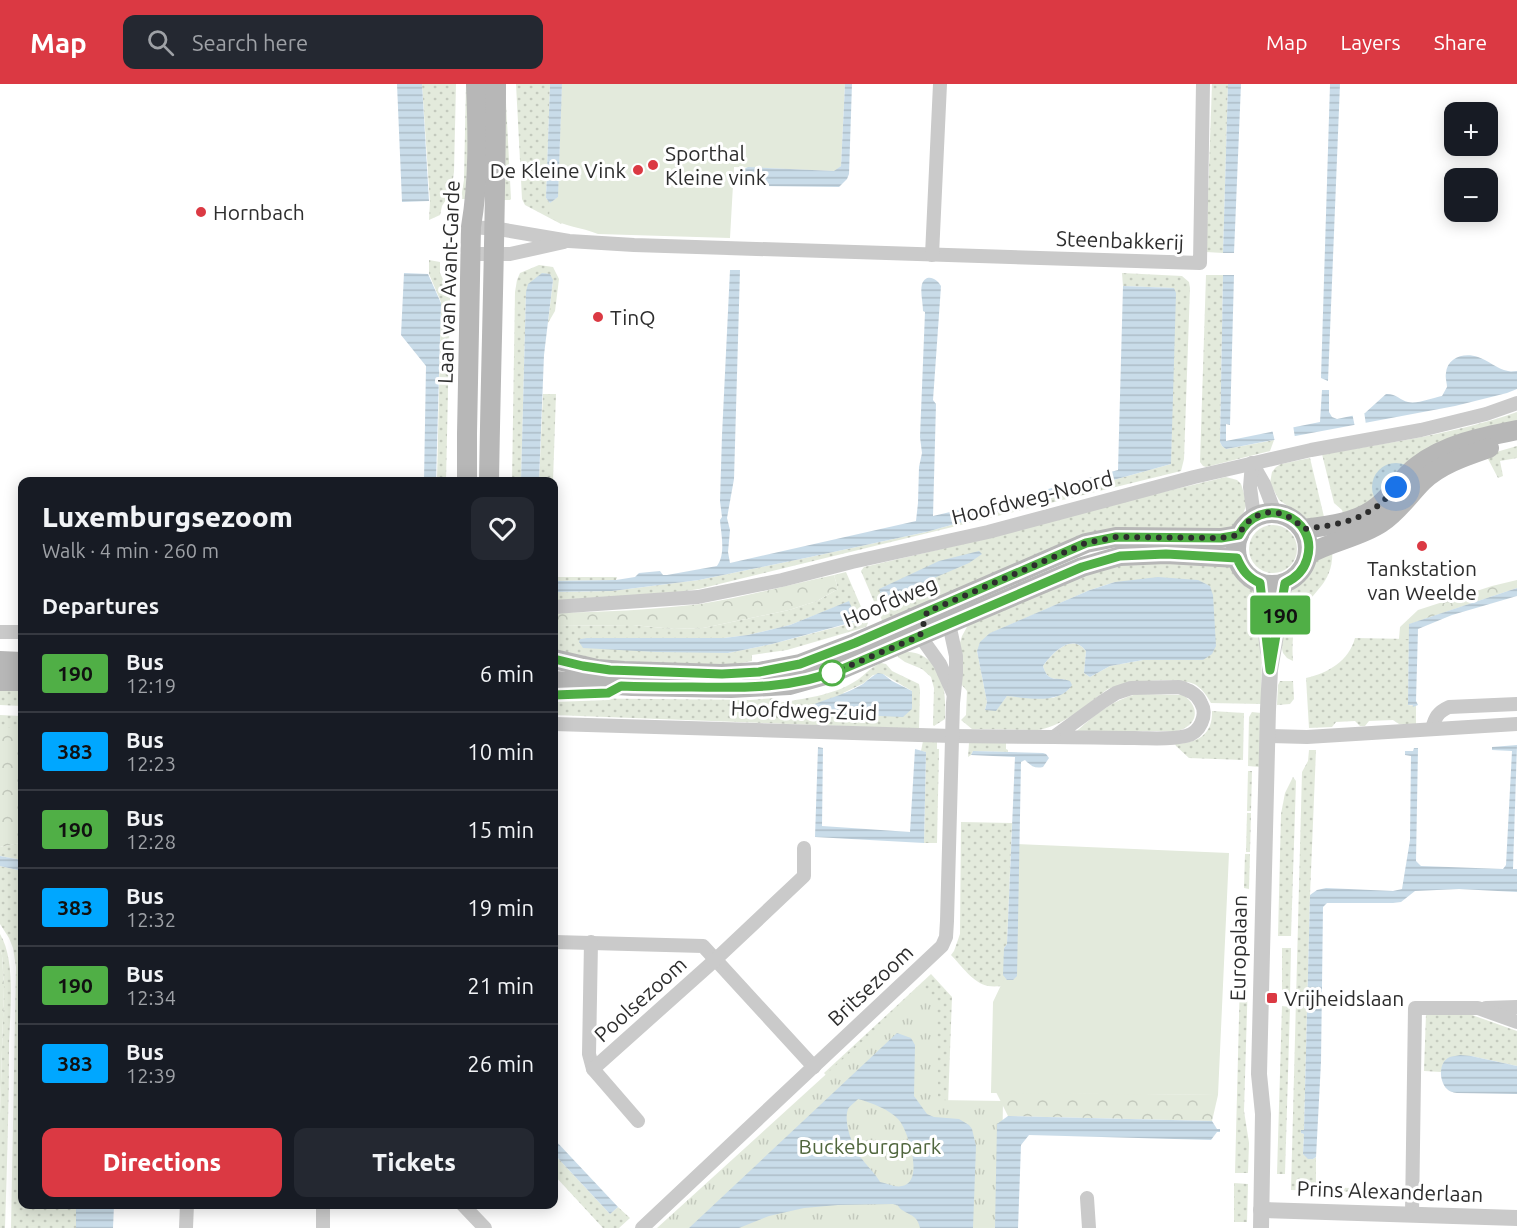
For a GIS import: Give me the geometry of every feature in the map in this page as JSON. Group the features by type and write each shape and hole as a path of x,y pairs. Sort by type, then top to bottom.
{"main road":[{"name":"Laan van Avant-Garde","path":"467,477 470,254 477,161 476,84"},
{"name":"Laan van Avant-Garde","path":"489,477 496,84"},
{"path":"1303,529 1332,525 1361,516 1378,506 1416,467 1432,456 1453,446 1517,430"},
{"path":"1308,554 1381,524 1396,512 1433,472 1473,454 1517,439"},
{"path":"1264,513 1275,513 1291,518 1303,529 1308,541 1308,554 1301,572 1285,583 1273,585 1260,583 1250,578 1237,558 1236,546 1245,525 1264,513"},
{"name":"Hoofdweg","path":"558,660 597,669 624,671 722,674 759,672 800,664 855,643 1086,543 1116,537 1221,538 1239,535"},
{"name":"Hoofdweg","path":"558,681 621,686 731,688 789,685 832,673 1082,567 1120,556 1166,554 1237,558"},
{"path":"0,661 18,662"},
{"path":"0,681 18,681"},
{"path":"558,695 608,693 621,686"}],"street":[{"path":"932,255 940,84"},
{"name":"Steenbakkerij","path":"471,227 569,241 1200,263 1203,84"},
{"name":"Steenbakkerij","path":"470,254 515,253 569,241"},
{"name":"Hoofdweg-Noord","path":"558,607 698,597 782,580 988,532 1252,463 1421,430 1486,414 1517,403"},
{"path":"1252,463 1264,484 1275,513"},
{"path":"1252,463 1250,487 1254,518"},
{"name":"Europalaan","path":"1260,583 1270,670"},
{"name":"Europalaan","path":"1261,1228 1263,1114 1259,1074 1267,736 1270,670 1285,583"},
{"path":"920,636 927,612 949,624"},
{"name":"Britsezoom","path":"642,1228 942,946 946,937 947,921 953,693 956,674 956,656 949,624"},
{"path":"0,632 18,632"},
{"name":"Britsezoom","path":"920,636 940,664 953,693"},
{"name":"Hoofdweg-Zuid","path":"558,724 952,736 1054,737 1167,738 1188,736 1197,729 1205,714 1201,701 1188,690 1179,687 1131,688 1116,693 1054,737"},
{"path":"1432,729 1440,711 1449,707 1517,704"},
{"path":"1267,736 1307,736 1517,724"},
{"name":"Poolsezoom","path":"593,1069 715,960 804,876 804,848"},
{"name":"Poolsezoom","path":"558,942 703,946 814,1067"},
{"name":"Poolsezoom","path":"591,942 589,1054 593,1069 638,1121"},
{"path":"1412,1214 1415,1008 1517,1007"},
{"path":"1478,1008 1517,1022"},
{"path":"1087,1198 1090,1228"},
{"path":"186,1228 187,1209"},
{"path":"322,1228 323,1209"},
{"path":"467,1209 485,1228"},
{"name":"Prins Alexanderlaan","path":"1261,1209 1517,1218"}],"green space":[{"path":"422,84 456,84 454,172 451,192 442,206 440,215 429,220 430,202"},
{"path":"466,84 470,84 467,189 465,199 462,199 464,180"},
{"path":"505,84 511,199 510,200 503,200"},
{"path":"516,84 550,84 546,198 550,203 558,197 562,84 564,220 561,224 525,205 522,199"},
{"path":"562,84 845,84 841,166 835,171 734,167 730,238 598,234 567,225 549,217 550,203 558,197"},
{"path":"1212,84 1228,84 1223,253 1206,252"},
{"path":"429,260 440,262 440,273 450,298 446,477 437,477 441,302 429,274"},
{"path":"539,265 553,267 559,279 555,311 548,323 553,280 526,292 521,477 512,477 515,292 520,273"},
{"path":"1122,273 1182,276 1189,282 1184,459 1181,471 699,589 664,594 558,601 558,592 612,591 699,580 926,532 1171,464 1173,288 1123,286"},
{"path":"1206,275 1223,275 1220,442 1226,449 1274,440 1270,451 1206,467 1200,462"},
{"path":"543,394 556,394 553,477 539,477"},
{"path":"1517,412 1517,421 1344,517 1342,510 1334,503 1322,454 1445,432"},
{"path":"1517,446 1517,458 1500,461 1503,476 1498,478 1486,455"},
{"path":"1310,458 1325,521 1307,519 1279,500 1270,483 1272,472 1276,467"},
{"path":"1226,477 1237,480 1241,484 1247,503 1242,517 1231,529 1116,533 884,625 861,571 864,567 997,536"},
{"path":"1268,525 1278,525 1290,532 1297,544 1297,554 1290,566 1278,573 1268,573 1253,562 1249,554 1249,544 1260,529"},
{"path":"1332,547 1332,559 1327,577 1300,614 1295,625 1293,661 1283,653 1280,641 1291,592 1306,578 1315,561"},
{"path":"1223,562 1248,584 1256,595 1262,648 1261,704 1211,703 1196,685 1166,680 1127,684 1108,689 1058,724 1038,730 972,729 961,720 966,715 967,691 961,684 959,646 968,625 1097,565","holes":["1115,582 1203,660 1143,660 1110,666 1090,677 1084,673 1086,651 1081,646 1069,644 1057,651 1043,666 1048,676 1064,679 1070,688 1053,698 1007,696 996,710 985,710 987,702 977,651 991,633 1090,590"]},
{"path":"846,572 868,623 866,627 787,650 752,655 752,661 711,669 615,666 558,655 558,626 633,625 674,629 703,628 789,610 817,601 838,589 834,575","holes":["848,602 856,622 728,653 580,639 724,638 748,635 790,625"]},
{"path":"834,575 838,589 817,601 789,610 703,628 674,629 633,625 558,626 558,613 663,608 700,604"},
{"path":"558,577 617,577 616,580 558,581"},
{"path":"1517,580 1517,588 1410,624 1409,639 1399,639 1400,627 1418,610"},
{"path":"1355,638 1409,639 1408,705 1416,706 1416,724 1399,724 1393,720 1369,721 1365,726 1360,726 1355,721 1336,722 1332,727 1309,728 1306,678 1336,665 1348,653"},
{"path":"897,652 921,655 929,660 939,674 944,692 945,719 934,726 934,688 931,677 922,669 898,657"},
{"path":"881,663 886,664 892,671 919,684 919,729 558,715 558,698 750,700 776,698 778,703 837,690 858,680","holes":["883,674 912,691 912,709 843,693 864,683 873,675"]},
{"path":"1280,681 1293,681 1294,699 1290,704 1277,705"},
{"path":"0,686 18,686 18,706 0,705"},
{"path":"1137,694 1183,695 1195,710 1193,721 1184,729 1177,731 1077,731 1105,708"},
{"path":"1212,711 1244,713 1243,760 1189,758 1176,746 1175,744 1197,739 1207,732 1212,719"},
{"path":"1252,712 1261,713 1260,767 1248,766 1249,717"},
{"path":"0,715 18,716 18,728 0,728"},
{"path":"0,728 18,728 18,843 0,847"},
{"path":"923,741 937,742 937,749 939,749 937,843 924,843 926,752 921,751"},
{"path":"969,743 1006,743 1008,752 973,751 968,757"},
{"path":"1309,750 1316,750 1304,1130 1301,1130 1304,1134 1303,1154 1313,1159 1316,1157 1316,1187 1388,1189 1386,1193 1291,1190 1302,772 1308,761"},
{"path":"1248,771 1252,771 1251,811 1247,811"},
{"path":"1293,777 1296,781 1291,936 1278,936 1281,814 1285,793"},
{"path":"1247,813 1251,813 1250,852 1246,852"},
{"path":"961,822 1012,823 1007,944 1004,948 1007,986 990,986 972,978 951,955 960,934"},
{"path":"18,843 18,859 0,856 0,847"},
{"path":"1015,844 1229,853 1218,1095 991,1093 993,1002 1010,966"},
{"path":"1245,854 1250,854 1249,889 1244,888"},
{"path":"0,866 18,870 18,1209 76,1209 76,1228 11,1228 16,967 13,948 0,924"},
{"path":"0,934 8,958 11,987 5,1228 0,1228 0,1114 4,986"},
{"path":"1282,948 1291,948 1290,995 1282,994"},
{"path":"0,949 4,986 0,1114"},
{"path":"931,974 952,997 948,1105 838,1088 824,1073"},
{"path":"1240,978 1248,978 1244,1111 1249,1143 1248,1173 1235,1173"},
{"name":"Buckeburgpark","path":"922,987 937,1006 938,1100 1003,1101 1001,1228 657,1228"},
{"path":"1282,1006 1290,1007 1285,1174 1277,1174"},
{"path":"1426,1014 1472,1015 1517,1031 1517,1066 1471,1056 1441,1069 1441,1072 1424,1071"},
{"path":"996,1092 1218,1095 1212,1121 1008,1116"},
{"path":"558,1158 610,1214 618,1207 630,1218 619,1228 603,1228 558,1179"},
{"path":"1234,1183 1248,1184 1247,1222 1234,1222"}],"water":[{"path":"397,84 422,84 429,201 402,202"},
{"path":"550,84 562,84 558,197 550,203 546,198"},
{"path":"845,84 852,84 849,174 839,187 755,186 738,180 740,171 748,167 834,171 841,166"},
{"path":"1228,84 1241,84 1234,253 1223,253"},
{"path":"1330,84 1340,84 1328,381 1321,378"},
{"path":"730,270 740,270 734,479 727,518 730,530 728,552 730,563 916,521 922,453 920,437 925,312 923,311 921,287 926,279 934,279 941,286 933,400 936,404 933,516 963,509 967,511 1118,470 1123,286 1174,288 1176,293 1171,464 926,532 810,557 699,580 612,591 558,592 558,581 616,580 635,577 639,573 660,571 663,575 667,575 717,566 722,550 720,501"},
{"path":"404,273 428,274 441,303 436,477 424,477 426,366 401,335"},
{"path":"542,273 550,274 553,280 544,355 539,477 521,477 528,284"},
{"path":"1223,275 1234,275 1230,425 1226,424 1226,441 1320,422 1322,390 1329,390 1329,412 1337,419 1365,413 1386,394 1412,402 1442,396 1447,387 1447,368 1453,360 1462,356 1478,357 1504,370 1517,371 1517,389 1455,406 1226,449 1220,442"},
{"path":"979,551 982,554 969,563 883,600 879,589 939,561"},
{"path":"1158,577 1198,580 1210,586 1213,595 1216,646 1212,654 1203,660 1143,660 1110,666 1090,677 1084,673 1086,651 1081,646 1069,644 1057,651 1043,666 1050,677 1070,681 1072,685 1067,691 1042,699 1007,696 996,711 985,710 987,702 977,651 980,642 990,633 1090,590 1115,582"},
{"path":"1517,588 1517,596 1452,615 1418,629 1416,701 1418,705 1413,707 1413,705 1408,705 1409,624"},
{"path":"849,601 857,621 772,644 728,653 583,648 579,642 580,639 587,638 724,638 748,635 790,625"},
{"path":"878,673 912,691 912,709 903,717 812,713 809,706 857,688"},
{"path":"1517,745 1513,869 1517,869 1517,892 1459,889 1415,891 1401,902 1327,903 1323,907 1321,1062 1316,1157 1308,1159 1303,1154 1304,1134 1301,1130 1304,1130 1310,895 1326,888 1393,891 1402,889 1410,840 1411,756 1405,755 1405,751 1413,751 1414,748 1418,748 1416,861 1421,866 1503,869 1506,865 1512,751 1492,750 1492,747"},
{"path":"818,747 823,748 822,826 910,832 915,749 926,752 924,843 815,837"},
{"path":"973,751 1043,753 1049,758 1040,768 1025,760 1021,762 1017,976 1013,980 1007,980 1003,975 1004,948 1007,944 1015,757 971,755"},
{"path":"0,856 18,859 18,870 0,866"},
{"path":"897,1033 911,1038 915,1045 914,1096 927,1114 934,1117 959,1119 972,1129 976,1146 973,1228 920,1228 915,1218 893,1204 804,1208 769,1216 739,1228 689,1228","holes":["858,1099 880,1107 899,1120 903,1126 914,1166 909,1182 902,1186 880,1182 852,1142 847,1114 848,1109"]},
{"path":"1460,1055 1517,1066 1517,1094 1449,1091 1442,1081 1443,1063 1446,1059"},
{"path":"1008,1116 1212,1121 1220,1132 1217,1132 1211,1140 1029,1135 1021,1145 1018,1228 995,1228 997,1124"},
{"path":"558,1143 618,1207 610,1214 558,1158"},
{"path":"76,1209 114,1209 113,1228 76,1228"}],"pier":[{"path":"1364,411 1366,425 1355,427 1352,413"},
{"path":"1293,425 1295,438 1275,442 1272,429"}],"bus line":[{"name":"190","path":"558,660 597,669 624,671 722,674 759,672 800,664 855,643 1086,543 1116,537 1221,538 1239,535 1241,529 1249,521 1270,512 1281,513 1295,520 1303,529 1309,547 1305,566 1301,572 1285,583 1270,670 1260,583 1250,578 1242,569 1237,558 1166,554 1120,556 1082,567 845,668 789,685 731,688 621,686 608,693 558,695"}],"place":[{"name":"Sporthal Kleine vink","path":"653,165"},
{"name":"De Kleine Vink","path":"638,170"},
{"name":"Hornbach","path":"201,212"},
{"name":"TinQ","path":"598,317"},
{"name":"Tankstation van Weelde","path":"1422,546"},
{"name":"Vrijheidslaan","path":"1272,998"}],"route":[{"path":"832,673 920,636 927,612 1086,543 1116,537 1221,538 1239,535 1241,529 1249,521 1270,512 1286,515 1295,520 1303,529 1332,525 1347,522 1378,506 1396,487"}]}
